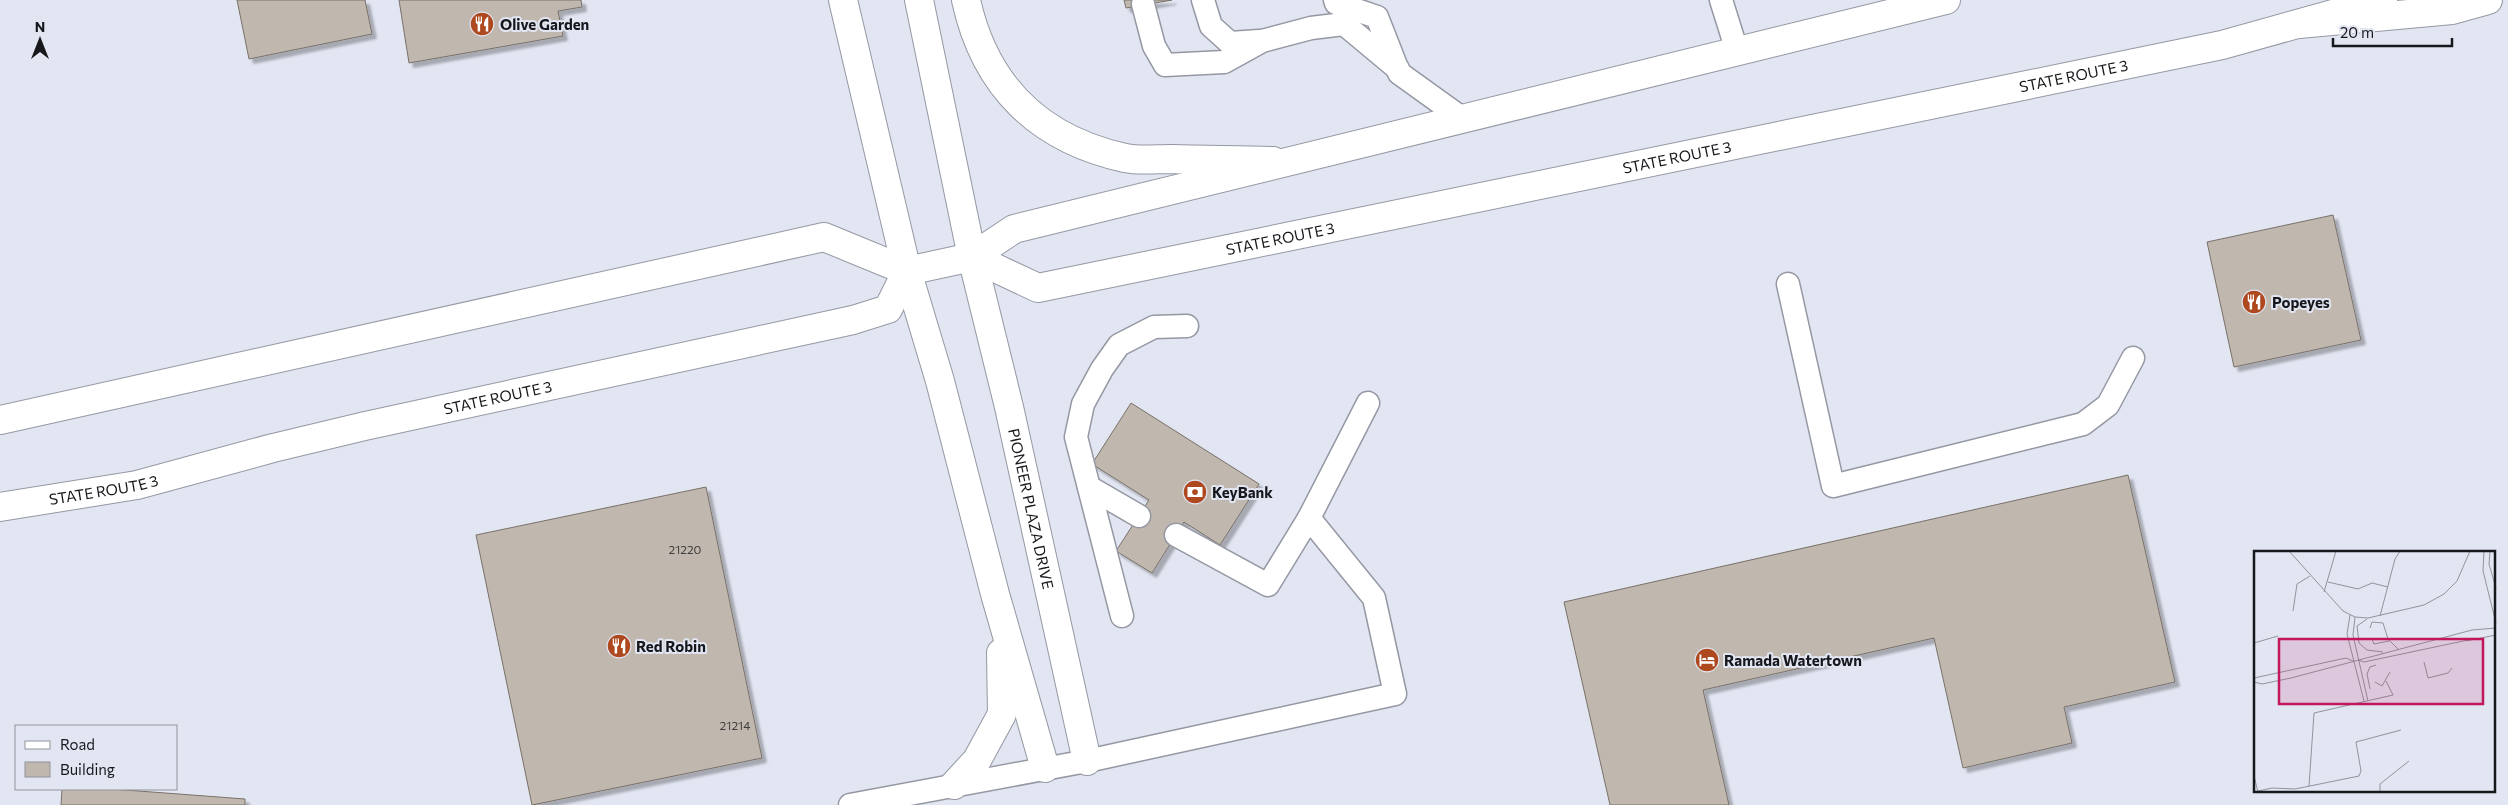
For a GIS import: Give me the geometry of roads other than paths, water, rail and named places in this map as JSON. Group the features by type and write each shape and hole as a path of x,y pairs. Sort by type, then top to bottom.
{"main road":[{"path":"843,0 906,271 940,381 995,594 1045,768"},
{"name":"PIONEER PLAZA DRIVE","path":"919,0 972,257 1009,406 1087,761"},
{"path":"966,0 983,52 1021,107 1046,128 1074,141 1126,159 1292,161"},
{"path":"0,420 824,237 906,271 972,257 1014,229 1946,0"},
{"name":"STATE ROUTE 3","path":"972,257 1038,288 2212,48 2383,0"},
{"path":"2299,24 2452,10 2488,0"},
{"name":"STATE ROUTE 3","path":"0,507 137,485 273,448 356,428 853,320 888,309 906,271"},
{"path":"954,786 977,760 1002,714 1002,676 995,594"}],"lane":[{"path":"1204,0 1211,26 1230,43 1262,41 1311,28 1344,24 1398,69"},
{"path":"1335,0 1336,3 1377,17 1399,73 1463,119"},
{"path":"1721,0 1738,52"},
{"path":"1143,4 1154,46 1165,65 1224,62 1262,41"},
{"path":"1788,284 1832,486 2083,424 2108,405 2133,358"},
{"path":"1122,616 1076,437 1083,404 1102,369 1119,345 1154,327 1187,326"},
{"path":"1176,535 1268,585 1309,518 1368,403"},
{"path":"1088,487 1139,516"},
{"path":"850,805 1087,761 1395,694 1374,598 1309,518"}],"place":[{"name":"Olive Garden","path":"482,24"},
{"name":"Popeyes","path":"2254,302"},
{"name":"KeyBank","path":"1195,492"},
{"name":"Red Robin","path":"619,646"},
{"name":"Ramada Watertown","path":"1707,660"}]}
